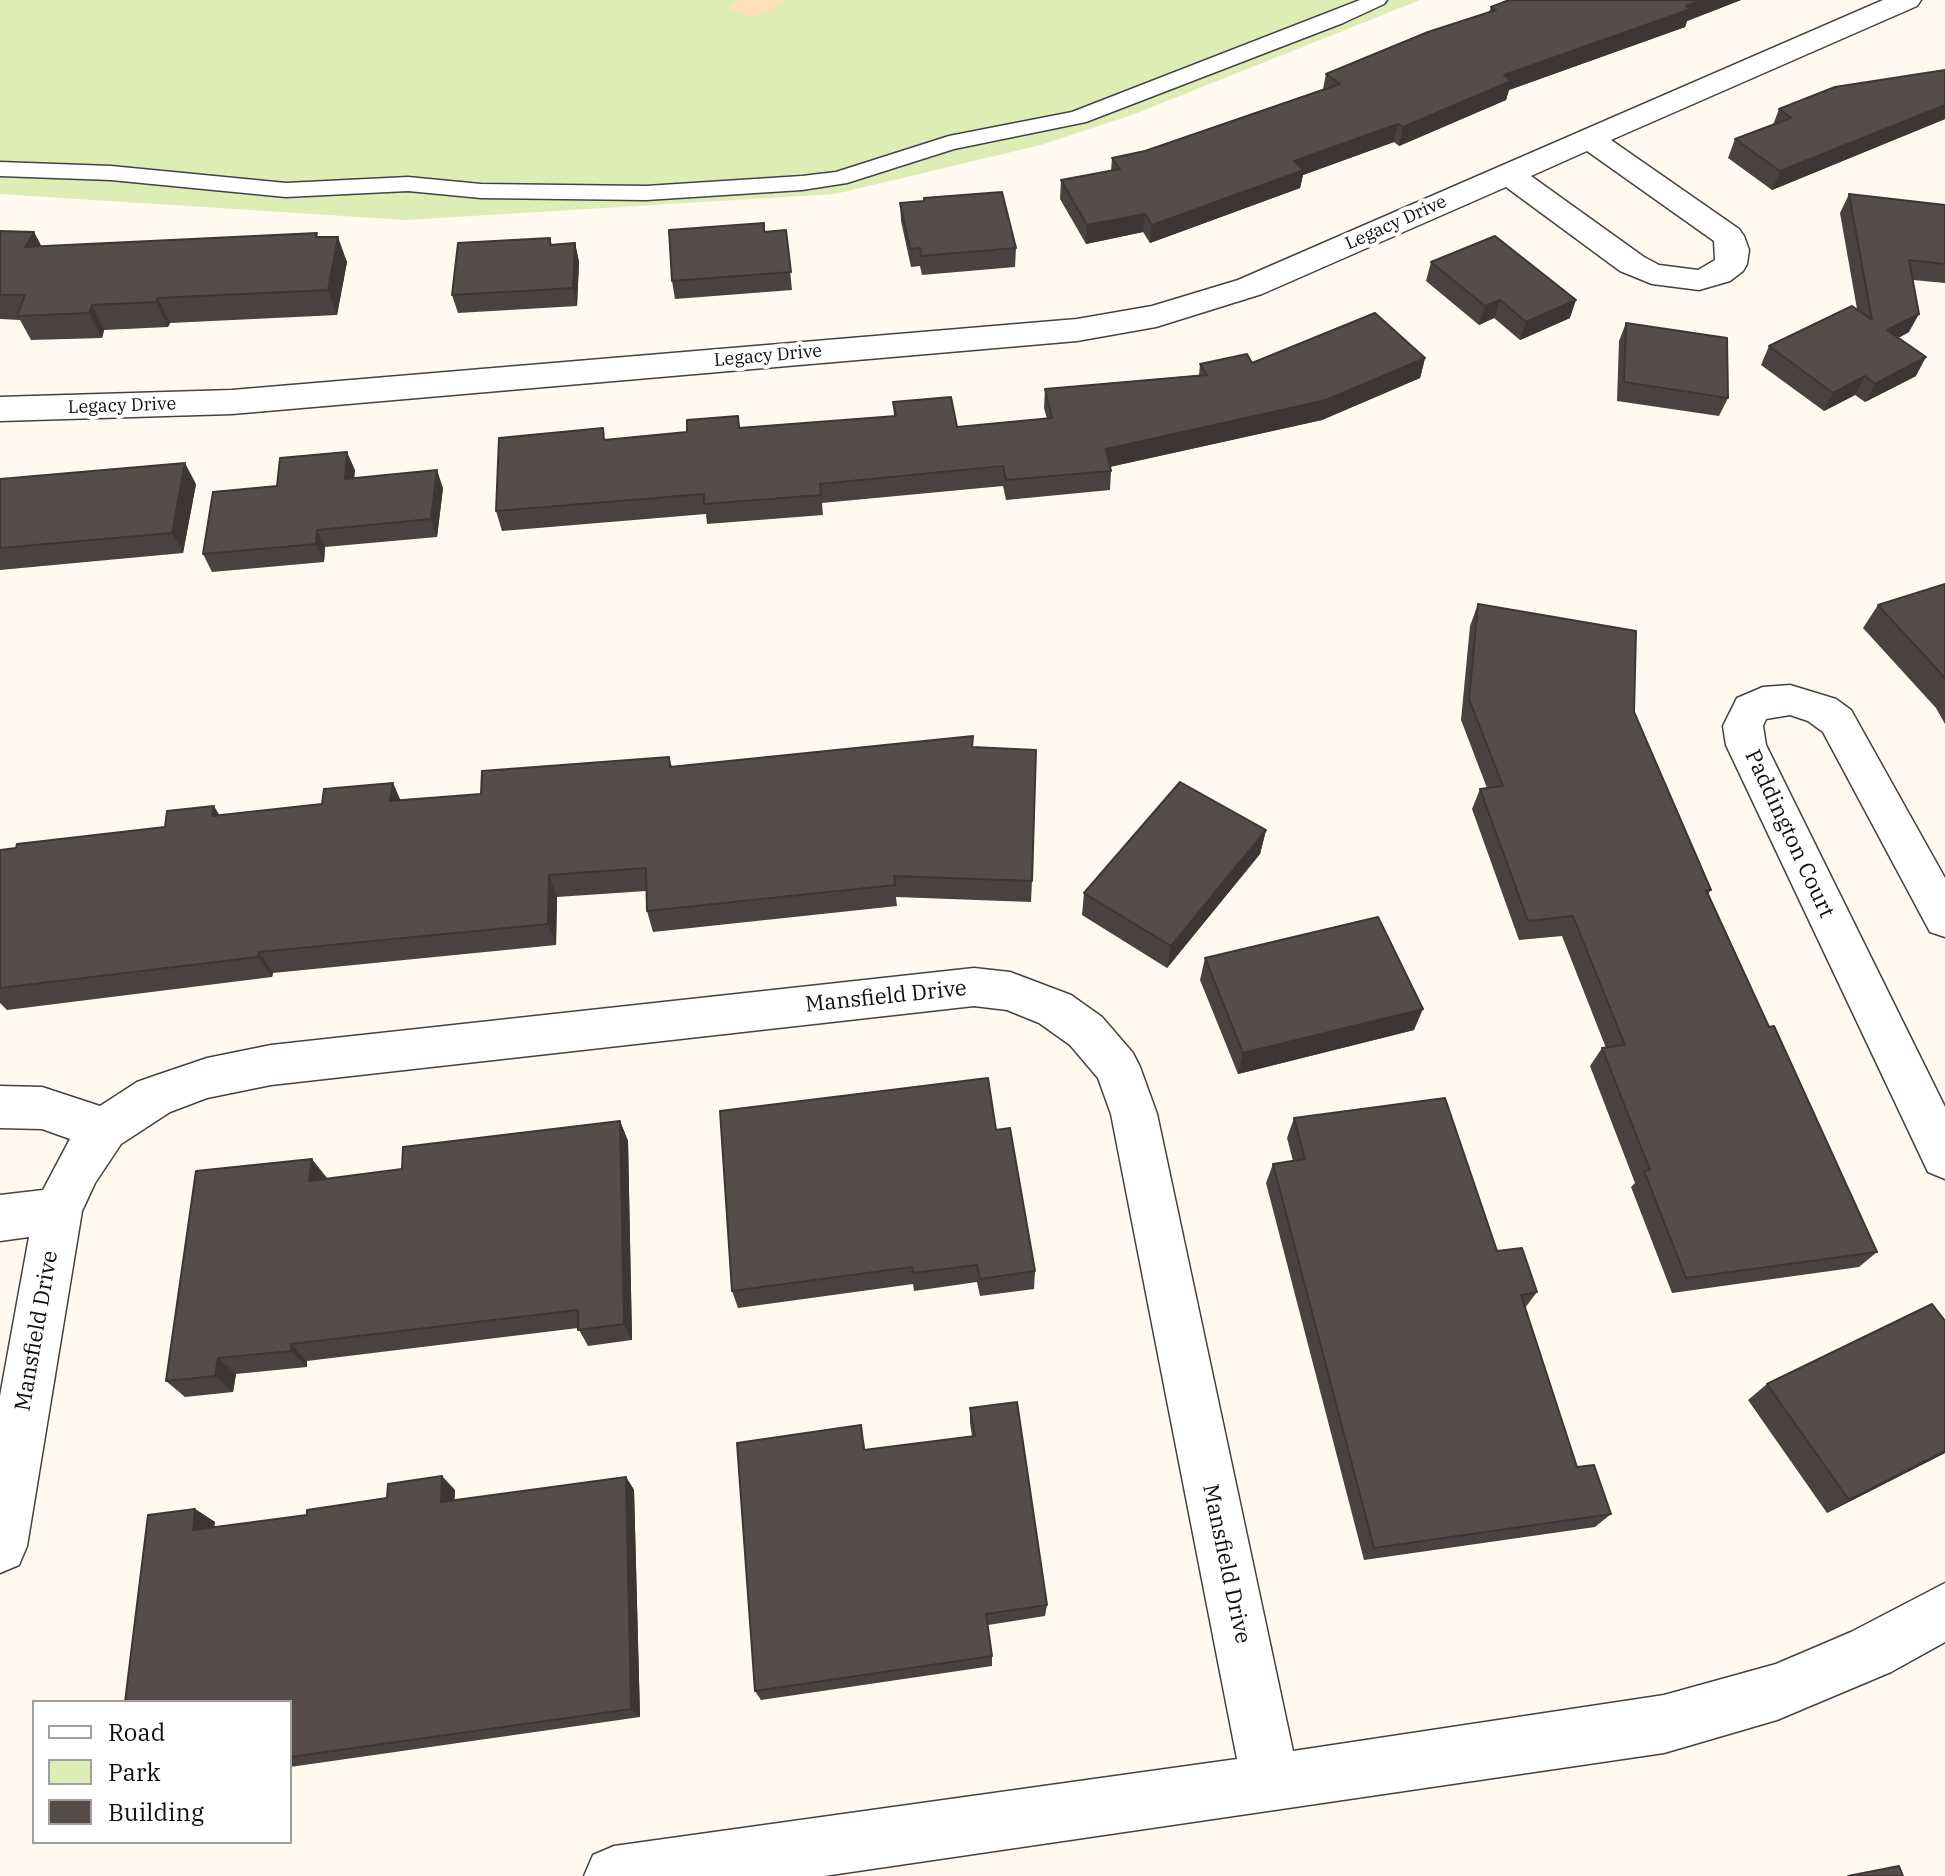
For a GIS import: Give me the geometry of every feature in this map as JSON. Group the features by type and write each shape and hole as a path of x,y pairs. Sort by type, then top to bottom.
{"street":[{"name":"Legacy Drive","path":"0,409 232,402 1077,330 1156,316 1250,287 1907,0"},
{"path":"1509,174 1632,264 1652,274 1699,280 1718,274 1731,264 1733,250 1728,236 1589,139"},
{"name":"Paddington Court","path":"1945,919 1837,721 1822,710 1790,700 1763,702 1751,709 1743,726 1746,745 1945,1157"},
{"name":"Mansfield Drive","path":"0,1546 58,1210 78,1168 104,1129 154,1097 207,1078 271,1065 949,989 974,987 1010,991 1055,1009 1086,1031 1117,1067 1134,1114 1271,1783"},
{"path":"0,1107 42,1108 104,1129"},
{"path":"0,1218 58,1210"},
{"path":"614,1876 1664,1724 1777,1692 1871,1652 1945,1611"}],"lane":[{"path":"0,169 111,173 286,190 408,184 481,191 646,193 802,183 839,178 949,143 1078,117 1336,19 1377,0"}],"green space":[{"path":"0,0 1420,0 1132,115 1041,145 835,194 406,220 0,194"}],"sand":[{"path":"738,0 787,0 768,12 750,16 731,11 730,6"}],"building":[{"path":"1509,0 1701,0 1686,6 1691,9 1504,75 1511,81 1403,127 1398,124 1294,161 1304,170 1152,225 1145,214 1087,225 1061,180 1120,169 1112,158 1145,151 1340,84 1326,74 1428,32 1496,10 1491,7"},
{"path":"1945,70 1945,105 1780,171 1735,139 1791,118 1779,109 1835,87"},
{"path":"1002,192 1016,248 921,256 920,248 910,249 900,203"},
{"path":"1849,194 1945,205 1945,264 1909,260 1919,314 1887,330 1926,357 1875,384 1865,376 1833,393 1769,346 1852,306 1872,320"},
{"path":"764,223 764,232 786,230 791,272 672,281 669,230"},
{"path":"0,231 34,232 25,247 317,233 316,237 338,237 328,290 158,298 156,302 92,305 89,313 17,316 25,295 0,295"},
{"path":"1495,236 1576,300 1526,322 1500,300 1485,306 1431,262"},
{"path":"550,238 550,245 575,243 573,288 452,295 458,243"},
{"path":"1375,313 1425,358 1326,400 1106,449 1111,471 1006,480 1003,466 820,484 821,495 704,504 704,494 496,511 499,438 603,428 604,440 687,432 687,420 738,416 739,428 896,416 893,402 951,397 957,427 1052,418 1045,389 1207,375 1200,364 1247,354 1252,363"},
{"path":"1626,323 1727,338 1728,398 1624,382"},
{"path":"347,452 345,479 437,470 431,519 317,530 316,544 203,554 213,492 277,486 280,458"},
{"path":"185,463 172,533 0,548 0,479"},
{"path":"1945,584 1945,678 1878,605"},
{"path":"1478,604 1636,631 1634,712 1711,890 1706,890 1769,1027 1774,1026 1877,1252 1686,1278 1644,1171 1650,1170 1602,1048 1625,1045 1573,916 1528,921 1480,789 1503,786 1469,699"},
{"path":"973,736 972,747 1036,750 1032,881 894,876 895,885 647,911 646,868 549,875 548,924 259,952 258,957 0,988 0,850 16,848 17,844 165,827 167,811 214,806 212,816 322,804 324,789 393,783 390,801 481,794 482,771 669,757 670,767"},
{"path":"1180,782 1266,830 1171,946 1084,893"},
{"path":"1378,917 1423,1009 1243,1053 1205,958"},
{"path":"988,1078 996,1130 1010,1128 1035,1271 980,1279 977,1265 913,1273 912,1267 732,1291 720,1111"},
{"path":"1445,1098 1497,1251 1522,1248 1537,1292 1521,1295 1577,1467 1594,1465 1611,1514 1374,1548 1273,1164 1305,1159 1294,1118"},
{"path":"620,1121 624,1324 578,1330 578,1310 291,1344 291,1351 218,1358 215,1376 166,1381 196,1171 312,1159 309,1181 402,1169 403,1147"},
{"path":"1932,1304 1945,1321 1945,1451 1849,1500 1767,1384"},
{"path":"1017,1402 1047,1605 986,1614 992,1656 755,1691 737,1443 861,1425 864,1450 975,1436 970,1408"},
{"path":"442,1476 441,1502 626,1477 631,1709 292,1757 292,1700 125,1700 148,1515 195,1509 193,1530 307,1515 307,1510 387,1498 388,1484"},
{"path":"1899,1866 1903,1876 1848,1876"}]}
